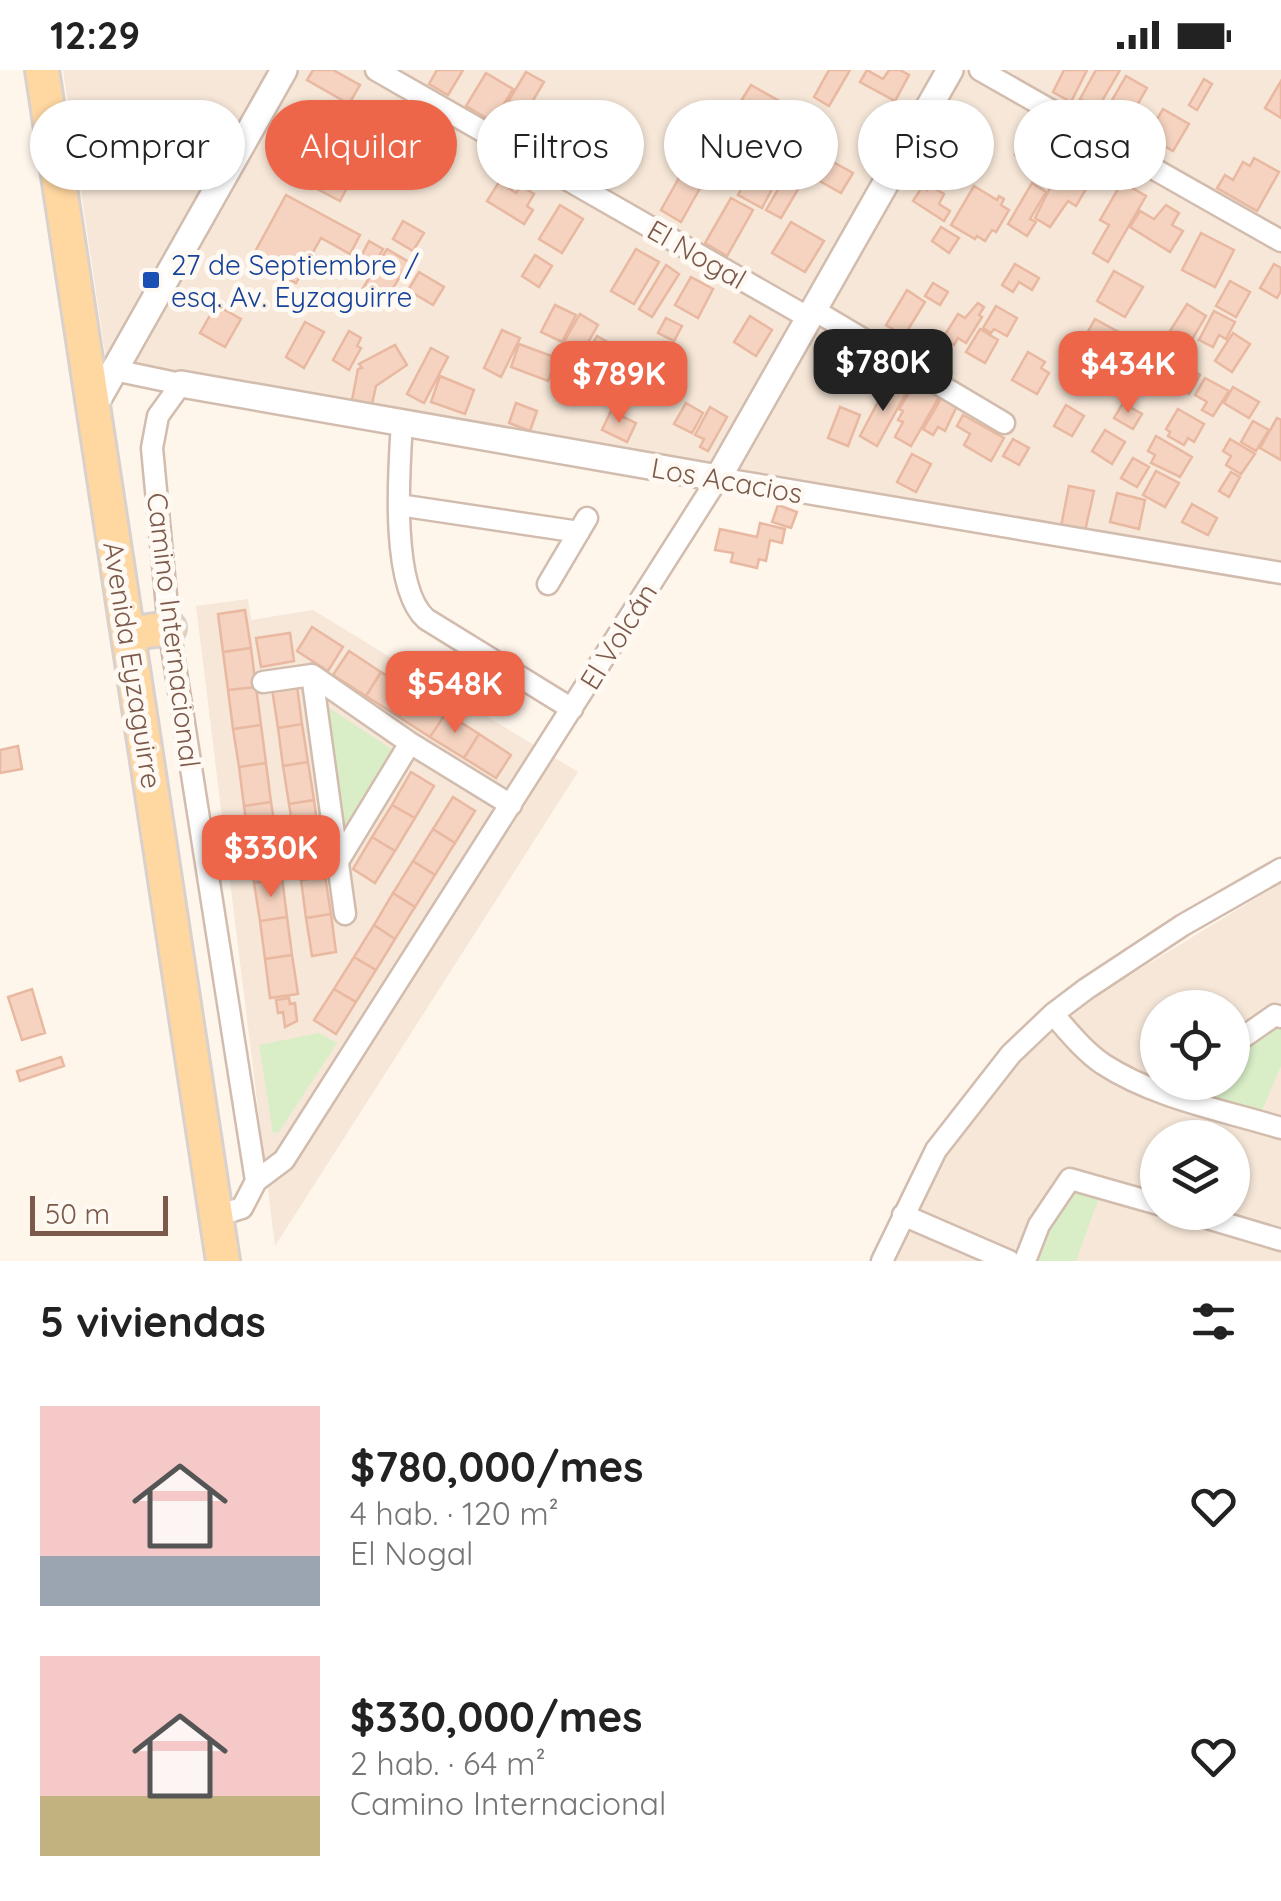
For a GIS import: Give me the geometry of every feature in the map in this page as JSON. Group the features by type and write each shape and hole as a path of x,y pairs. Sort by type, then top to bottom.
{"main road":[{"name":"Avenida Eyzaguirre","path":"42,70 223,1261"},
{"path":"128,634 169,628"}],"street":[{"path":"93,408 284,70"},
{"name":"El Nogal","path":"376,70 1004,423"},
{"name":"El Volcán","path":"256,1181 284,1160 718,478 950,70"},
{"path":"980,70 1281,241"},
{"name":"Los Acacios","path":"114,370 1281,573"},
{"name":"Camino Internacional","path":"181,384 163,406 152,448 169,628 256,1181"},
{"path":"402,423 399,505 406,582 418,612 572,709"},
{"path":"399,505 583,525 548,584"},
{"path":"262,682 312,675 510,806"},
{"path":"312,675 346,914"},
{"path":"337,863 410,743"},
{"path":"882,1261 936,1150 1012,1054 1052,1014 1184,925 1281,869"},
{"path":"1052,1014 1104,1065 1140,1077"},
{"path":"1250,1033 1276,1015 1281,1017"},
{"path":"1204,1100 1281,1128"},
{"path":"1024,1261 1039,1225 1070,1179 1140,1199"},
{"path":"216,1216 242,1208 256,1181"},
{"path":"903,1215 1009,1261"},
{"path":"1247,1230 1281,1240"}],"shaded area":[{"path":"63,70 1281,70 1281,585 106,359 81,190 245,190 245,100 67,100"},
{"path":"248,599 251,620 313,610 578,772 275,1246 196,606"},
{"path":"1281,883 1281,1261 894,1261 946,1148 996,1085 1039,1042 1104,991"}],"green space":[{"path":"320,702 396,752 341,843"},
{"path":"1272,1026 1281,1026 1281,1066 1261,1113 1224,1100 1250,1100 1250,1042"},
{"path":"319,1033 337,1043 279,1132 273,1133 259,1045"},
{"path":"1070,1189 1101,1192 1076,1261 1031,1261 1036,1245"}],"building":[{"path":"313,70 333,70 360,85 351,100 342,100 307,80"},
{"path":"437,70 463,70 448,95 429,84"},
{"path":"829,70 850,70 832,100 814,97"},
{"path":"867,70 883,79 889,70 909,75 896,100 860,82"},
{"path":"1064,70 1087,70 1072,100 1053,92"},
{"path":"1096,70 1120,70 1103,100 1080,99"},
{"path":"526,72 544,82 533,100 509,100"},
{"path":"486,73 513,89 506,100 477,100 477,113 466,106"},
{"path":"1126,76 1147,88 1140,100 1112,100"},
{"path":"1204,79 1212,84 1197,110 1189,105"},
{"path":"1281,81 1281,118 1265,108"},
{"path":"751,85 777,100 742,100"},
{"path":"1166,111 1189,124 1173,151 1166,147"},
{"path":"1254,158 1279,172 1257,211 1217,188 1225,175 1233,180 1243,162 1250,166"},
{"path":"838,165 853,173 841,193 836,190"},
{"path":"319,190 346,190 340,201"},
{"path":"494,190 528,190 534,194 527,206 533,210 524,224 487,201"},
{"path":"672,190 699,190 681,222 661,210"},
{"path":"741,190 772,190 762,208 738,195"},
{"path":"778,190 798,190 781,218 766,210"},
{"path":"920,190 937,190 944,194 939,204 950,211 944,221 913,201"},
{"path":"972,190 981,190 997,200 999,196 1004,199 1001,205 1009,210 996,232 992,230 985,241 951,225"},
{"path":"1028,190 1046,192 1030,219 1036,222 1027,236 1008,224"},
{"path":"1049,190 1085,190 1076,206 1068,201 1050,227 1035,218"},
{"path":"1117,190 1136,190 1146,196 1108,262 1093,253 1109,225 1100,220"},
{"path":"286,195 360,235 350,254 321,238 296,283 251,259"},
{"path":"731,198 753,210 727,256 705,243"},
{"path":"560,205 583,219 562,253 539,239"},
{"path":"1166,205 1179,213 1172,225 1183,231 1170,252 1130,227 1140,211 1154,219"},
{"path":"403,221 424,233 413,251 393,239"},
{"path":"791,222 824,241 805,272 772,253"},
{"path":"941,227 959,238 949,253 932,241"},
{"path":"1201,233 1234,250 1215,287 1182,270"},
{"path":"369,241 383,249 371,271 357,264"},
{"path":"387,249 409,262 385,301 363,288"},
{"path":"636,249 659,262 634,304 611,291"},
{"path":"535,255 552,266 539,287 522,276"},
{"path":"1015,264 1039,278 1032,290 1019,282 1013,292 1002,285"},
{"path":"1274,264 1281,268 1281,291 1277,298 1260,288"},
{"path":"666,265 679,274 652,317 639,309"},
{"path":"1114,271 1143,287 1125,317 1097,301"},
{"path":"419,272 444,287 433,305 408,290"},
{"path":"691,277 713,289 698,318 675,305"},
{"path":"1230,281 1250,292 1236,317 1216,306"},
{"path":"933,283 948,292 940,305 925,296"},
{"path":"907,290 925,302 904,336 886,325"},
{"path":"978,303 984,307 979,315 982,317 966,343 958,338 954,345 943,338 958,314 965,318"},
{"path":"1187,304 1206,316 1190,343 1170,331"},
{"path":"216,305 241,319 225,347 200,333"},
{"path":"555,305 576,315 562,342 541,332"},
{"path":"996,306 1017,318 1007,336 983,328"},
{"path":"1214,311 1235,322 1226,339 1219,335 1213,347 1199,340"},
{"path":"580,314 598,325 579,358 561,347"},
{"path":"750,316 772,330 756,356 734,342"},
{"path":"666,318 682,326 674,341 658,333"},
{"path":"1095,319 1124,335 1099,382 1079,371 1095,342 1085,337"},
{"path":"305,322 324,332 304,368 286,357"},
{"path":"980,329 998,340 985,363 966,352"},
{"path":"502,330 520,338 501,377 484,368"},
{"path":"349,331 361,338 357,346 361,348 349,370 333,360"},
{"path":"1233,333 1250,344 1232,372 1215,361"},
{"path":"597,336 640,360 633,372 625,368 615,386 591,373 597,362 586,356"},
{"path":"519,344 557,358 548,381 511,367"},
{"path":"395,345 407,365 376,386 372,404 352,400 358,369 362,368 359,364"},
{"path":"431,348 448,357 424,403 407,394"},
{"path":"1028,352 1045,362 1041,368 1049,373 1037,394 1012,380"},
{"path":"1179,363 1200,375 1189,394 1168,382"},
{"path":"1121,364 1139,373 1124,399 1107,389"},
{"path":"440,376 474,390 465,414 431,402"},
{"path":"1205,378 1229,391 1213,416 1202,410 1207,402 1195,395"},
{"path":"888,383 906,393 877,446 860,436"},
{"path":"1233,387 1259,402 1249,418 1224,403"},
{"path":"912,388 920,393 923,388 939,397 911,446 895,437 903,422 898,420 903,411 899,409"},
{"path":"942,397 957,406 945,431 938,427 933,435 923,429"},
{"path":"516,403 537,411 530,431 509,423"},
{"path":"686,403 703,413 692,433 674,424"},
{"path":"1123,403 1142,414 1133,429 1114,418"},
{"path":"1066,405 1084,416 1072,436 1054,426"},
{"path":"710,407 727,417 708,451 700,447 704,439 695,435"},
{"path":"840,407 860,415 848,446 828,438"},
{"path":"1178,409 1204,424 1194,442 1188,438 1184,445 1168,436 1170,432 1166,429"},
{"path":"611,411 636,423 627,442 602,430"},
{"path":"963,415 1004,438 991,461 964,445 970,434 957,426"},
{"path":"1277,418 1281,420 1281,460 1260,448"},
{"path":"1253,421 1269,430 1256,451 1241,442"},
{"path":"1105,430 1125,442 1112,464 1092,451"},
{"path":"1156,436 1192,457 1180,477 1151,463 1155,455 1148,451"},
{"path":"1013,439 1029,448 1019,465 1003,456"},
{"path":"1230,439 1255,454 1241,474 1226,465 1231,456 1223,451"},
{"path":"912,454 931,464 916,492 897,482"},
{"path":"1133,458 1149,467 1137,487 1121,478"},
{"path":"1156,471 1179,483 1165,507 1143,495"},
{"path":"1231,472 1240,477 1229,497 1219,491"},
{"path":"1069,486 1094,491 1085,531 1061,526"},
{"path":"1117,493 1145,500 1139,529 1110,522"},
{"path":"1192,504 1217,518 1208,535 1182,522"},
{"path":"778,505 797,512 791,528 772,522"},
{"path":"760,523 785,529 782,543 770,540 766,561 759,559 757,568 731,562 733,553 715,550 720,529 757,537"},
{"path":"245,610 251,648 223,652 218,614"},
{"path":"312,627 343,647 328,671 297,651"},
{"path":"290,633 294,661 261,667 256,638"},
{"path":"251,648 256,687 228,690 223,652"},
{"path":"349,651 381,672 366,696 333,675"},
{"path":"381,672 414,693 399,717 366,696"},
{"path":"297,686 302,724 278,728 272,689"},
{"path":"256,687 261,725 233,729 228,690"},
{"path":"414,693 446,713 430,737 399,717"},
{"path":"446,713 479,734 464,758 430,737"},
{"path":"302,724 308,762 283,766 278,728"},
{"path":"261,725 266,763 239,767 233,729"},
{"path":"479,734 511,755 496,778 464,758"},
{"path":"18,746 22,769 0,773 0,750"},
{"path":"308,762 314,800 289,804 283,766"},
{"path":"266,763 271,802 244,806 239,767"},
{"path":"411,772 434,786 415,818 392,805"},
{"path":"453,797 475,811 455,843 433,829"},
{"path":"314,800 319,838 295,841 289,804"},
{"path":"271,802 277,840 249,844 244,806"},
{"path":"392,805 415,818 395,851 372,837"},
{"path":"433,829 455,843 435,875 413,861"},
{"path":"372,837 395,851 375,883 353,869"},
{"path":"319,838 325,876 301,880 295,841"},
{"path":"277,840 282,878 254,883 249,844"},
{"path":"413,861 435,875 415,907 393,893"},
{"path":"325,876 331,914 306,918 301,880"},
{"path":"282,878 287,917 260,921 254,883"},
{"path":"393,893 415,907 395,939 374,925"},
{"path":"331,914 336,952 312,956 306,918"},
{"path":"287,917 292,955 265,959 260,921"},
{"path":"374,925 395,939 376,970 354,957"},
{"path":"292,955 298,994 270,998 265,959"},
{"path":"354,957 376,970 356,1002 334,989"},
{"path":"32,989 45,1033 22,1040 8,997"},
{"path":"334,989 356,1002 336,1034 314,1020"},
{"path":"289,998 290,1004 295,1003 297,1021 285,1027 276,1000"},
{"path":"61,1057 64,1066 20,1081 17,1071"}],"place":[{"name":"27 de Septiembre / esq. Av. Eyzaguirre","path":"151,280"}]}
